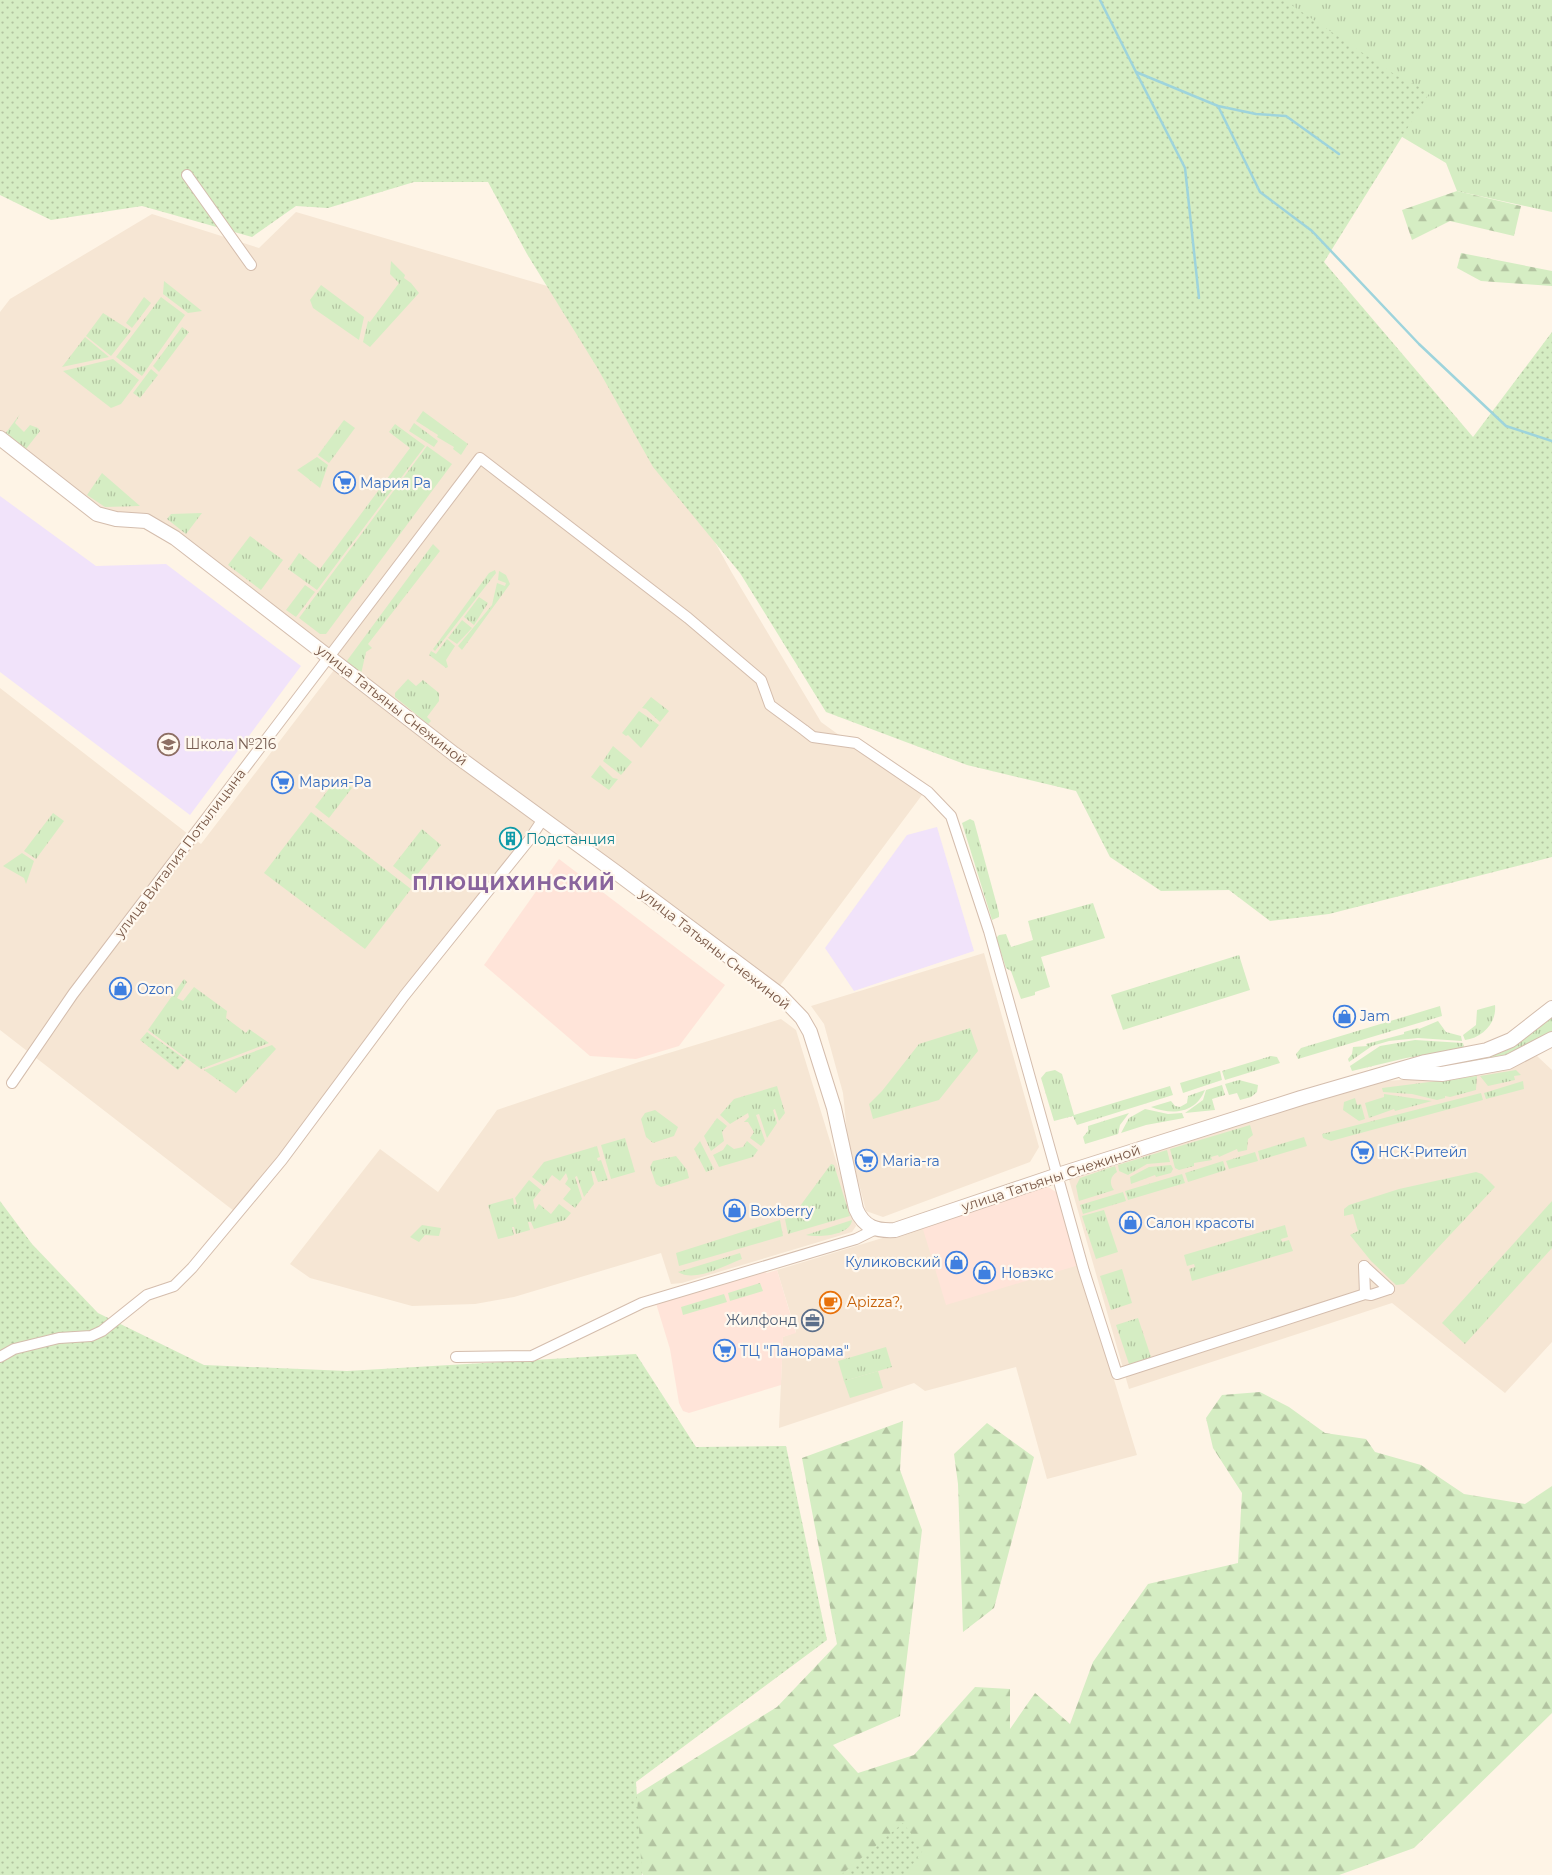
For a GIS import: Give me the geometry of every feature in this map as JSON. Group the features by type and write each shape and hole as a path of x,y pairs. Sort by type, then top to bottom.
{"street":[{"path":"187,175 251,266"},
{"name":"улица Татьяны Снежиной","path":"0,438 97,514 116,519 146,521 168,533 454,754 779,994 802,1018 810,1032 834,1108 856,1210 861,1219 874,1230 895,1230 1058,1175 1301,1098 1396,1072 1438,1058 1495,1047 1511,1040 1552,1008"},
{"name":"улица Виталия Потылицына","path":"12,1083 73,994 480,458 688,618 761,680 770,705 813,737 856,743 928,792 951,816 989,931 1058,1175"},
{"path":"0,1357 22,1347 59,1338 91,1336 102,1331 147,1295 174,1286 282,1160 404,996 543,819"},
{"name":"улица Татьяны Снежиной","path":"1396,1072 1442,1074 1508,1062 1552,1039"},
{"path":"1058,1175 1084,1271 1117,1374 1365,1294"},
{"path":"456,1357 532,1356 642,1303 856,1239 874,1230"}],"shaded area":[{"path":"296,212 578,295 732,573 821,722 922,795 779,987 460,751 159,522 96,509 0,432 0,312 10,299 152,214 259,248"},
{"name":"Школа №216","path":"0,496 96,566 166,564 301,666 190,815 0,672"},
{"path":"334,670 536,820 284,1150 234,1211 0,1030 0,688 201,844"},
{"path":"937,827 974,951 854,991 825,948 907,835"},
{"path":"559,859 725,985 679,1046 636,1059 590,1056 484,965"},
{"path":"984,953 1039,1147 1030,1162 883,1217 866,1211 848,1142 843,1093 824,1024 811,1006"},
{"path":"781,1019 796,1030 856,1226 852,1232 682,1283 671,1284 661,1253 514,1297 475,1304 412,1306 310,1278 290,1264 380,1149 438,1192 497,1110 639,1062"},
{"path":"1537,1056 1552,1070 1552,1342 1505,1393 1392,1303 1129,1389 1068,1176 1294,1106 1386,1081 1443,1077 1513,1065"},
{"path":"1045,1185 1056,1192 1079,1265 946,1305 922,1226"},
{"path":"922,1226 1079,1265 1137,1455 1047,1479 1016,1367 925,1391 914,1383 779,1428 783,1337 796,1332 777,1270"},
{"path":"758,1268 767,1273 777,1270 796,1333 783,1337 781,1385 689,1413 683,1411 679,1403 670,1349 655,1300"}],"green space":[{"path":"0,0 1284,0 1397,76 1430,92 1324,262 1473,437 1552,332 1552,857 1329,914 1270,921 1229,890 1161,891 1110,857 1076,791 967,765 826,712 740,573 653,467 598,369 527,254 488,182 414,182 328,208 296,206 252,237 142,206 51,220 0,195"},
{"path":"1255,0 1552,0 1552,212 1457,191 1446,163 1355,109"},
{"path":"1457,191 1521,206 1514,236 1450,221 1412,240 1402,210"},
{"path":"1461,253 1552,271 1552,286 1481,281 1457,268"},
{"path":"391,261 419,293 370,347 363,342 368,321 370,322 399,283 390,274"},
{"path":"164,281 202,311 188,313 163,294"},
{"path":"321,285 364,317 359,340 313,308 310,300"},
{"path":"144,297 151,303 132,328 126,323"},
{"path":"161,297 185,315 142,376 116,357"},
{"path":"103,313 131,331 111,356 86,336"},
{"path":"182,327 189,332 159,372 153,366"},
{"path":"85,337 109,357 62,367"},
{"path":"113,359 139,380 121,404 111,408 63,371"},
{"path":"151,369 158,375 140,398 133,393"},
{"path":"423,411 468,444 461,455 453,449 454,447 416,421"},
{"path":"20,414 15,423 24,432 30,425 38,428 40,431 26,449 29,452 5,434"},
{"path":"344,420 355,428 329,463 318,455"},
{"path":"414,423 438,441 434,447 409,431"},
{"path":"395,424 425,446 317,590 288,569 299,553 320,569 410,448 389,432"},
{"path":"427,446 452,464 326,634 320,634 299,618"},
{"path":"317,457 328,465 320,488 297,470"},
{"path":"102,473 140,506 105,507 87,495"},
{"path":"202,513 186,534 167,519 171,514"},
{"path":"250,536 283,560 261,590 228,565"},
{"path":"433,544 440,551 368,644 372,648 366,652 361,674 346,662"},
{"path":"495,570 496,573 435,651 433,649 489,573"},
{"path":"499,571 506,575 510,584 462,650 458,646 492,605 497,583 505,586 506,583 498,580"},
{"path":"305,585 315,592 296,617 286,610"},
{"path":"479,597 488,603 474,625 464,617"},
{"path":"462,620 472,628 457,644 448,638"},
{"path":"447,639 455,646 446,660 448,667 446,668 429,655 431,651 436,654"},
{"path":"408,679 416,686 423,680 439,693 439,701 427,717 431,721 428,724 395,697 395,693"},
{"path":"651,697 669,711 660,722 646,709 642,708"},
{"path":"639,711 659,725 641,748 628,735 626,736 622,733"},
{"path":"613,746 632,762 621,775 603,761"},
{"path":"600,765 613,778 618,779 609,790 591,777"},
{"path":"338,777 352,788 329,818 315,807"},
{"path":"311,812 411,889 365,949 264,873"},
{"path":"53,813 64,821 36,859 24,851"},
{"path":"970,819 974,821 999,913 999,917 992,920 962,823"},
{"path":"422,829 441,845 412,881 393,866"},
{"path":"22,853 34,861 26,884 24,878 3,866"},
{"path":"304,888 332,909 326,917 298,896"},
{"path":"1093,903 1105,938 1041,957 1050,987 1035,992 1035,995 1021,999 1011,971 1006,968 996,938 999,935 1006,934 1011,947 1033,940 1028,921"},
{"path":"1239,955 1250,990 1123,1030 1111,995"},
{"path":"184,979 187,982 177,998 183,1001 194,987 227,1011 226,1018 246,1033 249,1029 269,1043 201,1069 148,1030"},
{"path":"1495,1005 1494,1018 1487,1028 1477,1036 1465,1040 1463,1035 1476,1025 1477,1010"},
{"path":"1440,1006 1442,1016 1298,1059 1296,1054 1301,1048"},
{"path":"1552,1014 1552,1031 1519,1052 1497,1060 1433,1066 1494,1055 1504,1051 1523,1040"},
{"path":"1438,1021 1446,1032 1461,1036 1462,1041 1418,1038 1389,1041 1372,1046 1349,1062 1348,1059 1352,1054 1353,1047 1367,1046 1366,1044 1404,1034 1404,1032 1419,1029"},
{"path":"970,1028 978,1051 939,1100 873,1119 869,1104 882,1091 919,1044"},
{"path":"147,1032 186,1060 178,1070 140,1040"},
{"path":"1415,1040 1463,1043 1464,1049 1406,1058 1352,1071 1350,1066 1380,1046"},
{"path":"272,1045 276,1049 236,1093 204,1070"},
{"path":"1271,1056 1277,1057 1280,1063 1225,1080 1222,1071"},
{"path":"1055,1070 1062,1074 1074,1115 1170,1086 1173,1095 1077,1125 1073,1116 1054,1121 1041,1078 1046,1072"},
{"path":"1516,1070 1521,1075 1514,1076 1515,1080 1488,1086 1480,1076"},
{"path":"1220,1071 1222,1080 1183,1093 1180,1083"},
{"path":"1477,1076 1476,1090 1450,1097 1445,1096 1445,1098 1437,1100 1412,1094 1383,1092 1382,1088"},
{"path":"1239,1080 1258,1085 1257,1092 1251,1097 1240,1100 1237,1093 1229,1095 1225,1084"},
{"path":"1523,1081 1524,1089 1486,1099 1484,1093"},
{"path":"1222,1085 1225,1095 1212,1099 1215,1110 1185,1113 1203,1100 1206,1090"},
{"path":"777,1086 785,1113 779,1121 775,1109 773,1110 777,1123 767,1138 759,1114 756,1115 765,1141 761,1146 750,1138 754,1132 748,1122 744,1122 749,1117 748,1113 730,1124 720,1115 734,1099"},
{"path":"1205,1090 1201,1098 1189,1108 1167,1111 1151,1107 1171,1101 1175,1106 1180,1107 1187,1103 1188,1096"},
{"path":"1481,1093 1483,1100 1331,1141 1323,1138 1322,1134"},
{"path":"1384,1094 1432,1101 1395,1111 1394,1109 1369,1118 1365,1103 1384,1097"},
{"path":"1355,1098 1357,1105 1361,1104 1365,1119 1359,1121 1343,1110 1344,1102"},
{"path":"1145,1109 1168,1114 1182,1113 1184,1118 1146,1125 1121,1133 1129,1118"},
{"path":"655,1110 678,1127 674,1136 653,1143 646,1137 641,1119 645,1113"},
{"path":"1129,1113 1120,1125 1118,1134 1085,1144 1083,1137 1088,1131 1088,1126"},
{"path":"717,1118 727,1126 722,1132 724,1141 711,1151 704,1136"},
{"path":"1250,1125 1253,1135 1248,1139 1247,1150 1238,1152 1237,1149 1219,1157 1218,1155 1211,1157 1212,1160 1194,1163 1194,1166 1179,1170 1175,1168 1170,1149"},
{"path":"1304,1137 1307,1146 1260,1160 1258,1151"},
{"path":"625,1138 635,1172 611,1179 601,1145"},
{"path":"700,1141 714,1169 706,1172 694,1149"},
{"path":"747,1141 758,1150 753,1157 719,1167 713,1155 723,1150 727,1144 734,1149 743,1147"},
{"path":"597,1146 600,1157 597,1158 598,1161 601,1160 608,1180 598,1182 594,1171 591,1171 594,1184 584,1197 577,1176 575,1177 582,1199 575,1208 563,1199 571,1189 565,1184 568,1179 566,1173 560,1181 552,1175 544,1186 532,1177 544,1162"},
{"path":"1167,1150 1170,1162 1147,1164 1128,1175 1119,1171 1118,1165"},
{"path":"1255,1152 1258,1161 1229,1169 1226,1161"},
{"path":"676,1156 687,1170 689,1178 661,1187 656,1184 650,1167 653,1161"},
{"path":"1223,1161 1226,1170 1188,1182 1185,1173"},
{"path":"831,1164 834,1165 850,1216 788,1234 785,1219 792,1217"},
{"path":"1171,1165 1173,1169 1171,1173 1156,1177 1155,1175 1131,1184 1130,1177 1149,1167"},
{"path":"1115,1166 1117,1172 1111,1180 1114,1190 1079,1201 1076,1186 1080,1178"},
{"path":"1476,1172 1482,1174 1495,1187 1404,1284 1396,1285 1371,1261 1350,1235 1358,1231 1353,1214 1344,1216 1344,1209 1349,1205 1399,1189"},
{"path":"1182,1174 1185,1183 1128,1200 1125,1191"},
{"path":"529,1180 541,1190 533,1200 535,1210 539,1204 551,1214 559,1204 571,1213 565,1220 534,1229 531,1222 528,1222 530,1230 516,1234 514,1227 512,1227 514,1235 498,1239 488,1205 513,1198 514,1205 517,1204 515,1198"},
{"path":"1123,1192 1126,1201 1083,1214 1080,1205"},
{"path":"0,1201 32,1244 98,1313 204,1365 347,1371 636,1354 696,1447 786,1446 827,1640 636,1782 642,1875 0,1875"},
{"path":"1552,1201 1552,1248 1465,1344 1442,1323"},
{"path":"1104,1210 1118,1252 1096,1259 1082,1216"},
{"path":"780,1220 783,1236 679,1266 676,1253"},
{"path":"852,1220 846,1229 834,1234 826,1236 806,1235"},
{"path":"422,1225 441,1228 439,1236 425,1235 419,1242 410,1237"},
{"path":"1285,1225 1288,1237 1281,1239 1282,1242 1289,1240 1293,1251 1192,1281 1189,1269 1195,1267 1194,1264 1187,1266 1184,1255"},
{"path":"740,1253 742,1259 710,1272 685,1275 678,1272"},
{"path":"1122,1269 1132,1303 1111,1310 1100,1276"},
{"path":"760,1283 763,1291 730,1301 728,1293"},
{"path":"724,1294 727,1302 683,1315 681,1307"},
{"path":"1138,1318 1152,1360 1130,1367 1116,1325"},
{"path":"886,1347 892,1367 844,1381 838,1361"},
{"path":"878,1371 883,1388 850,1398 844,1381"},
{"path":"1260,1392 1289,1407 1325,1433 1366,1439 1375,1452 1421,1465 1464,1494 1525,1504 1552,1486 1552,1713 1414,1848 1339,1875 643,1875 635,1860 636,1795 777,1707 837,1644 802,1458 903,1421 900,1470 922,1530 900,1716 833,1745 858,1773 914,1755 975,1687 1010,1689 1010,1729 1035,1693 1070,1724 1093,1662 1148,1584 1238,1563 1242,1493 1213,1448 1206,1418 1222,1395"},
{"path":"987,1423 1034,1457 994,1608 963,1632 958,1484 954,1454"},
{"path":"903,1823 923,1850 905,1875 841,1875"}],"waterway":[{"path":"1100,0 1136,72 1218,106 1256,114 1286,116 1339,154"},
{"path":"1136,72 1185,168 1199,298"},
{"path":"1218,106 1260,192 1312,231 1419,344 1506,426 1552,441"}],"place":[{"name":"Мария Ра","path":"344,483"},
{"name":"Школа №216","path":"169,744"},
{"name":"Мария-Ра","path":"283,782"},
{"name":"Подстанция","path":"510,839"},
{"name":"Ozon","path":"121,989"},
{"name":"Jam","path":"1344,1016"},
{"name":"НСК-Ритейл","path":"1362,1152"},
{"name":"Maria-ra","path":"866,1161"},
{"name":"Boxberry","path":"734,1211"},
{"name":"Салон красоты","path":"1130,1223"},
{"name":"Куликовский","path":"957,1262"},
{"name":"Новэкс","path":"985,1273"},
{"name":"Apizza?,","path":"831,1302"},
{"name":"Жилфонд","path":"813,1320"},
{"name":"ТЦ \"Панорама\"","path":"724,1351"}],"district":[{"name":"ПЛЮЩИХИНСКИЙ","path":"514,883"}]}
